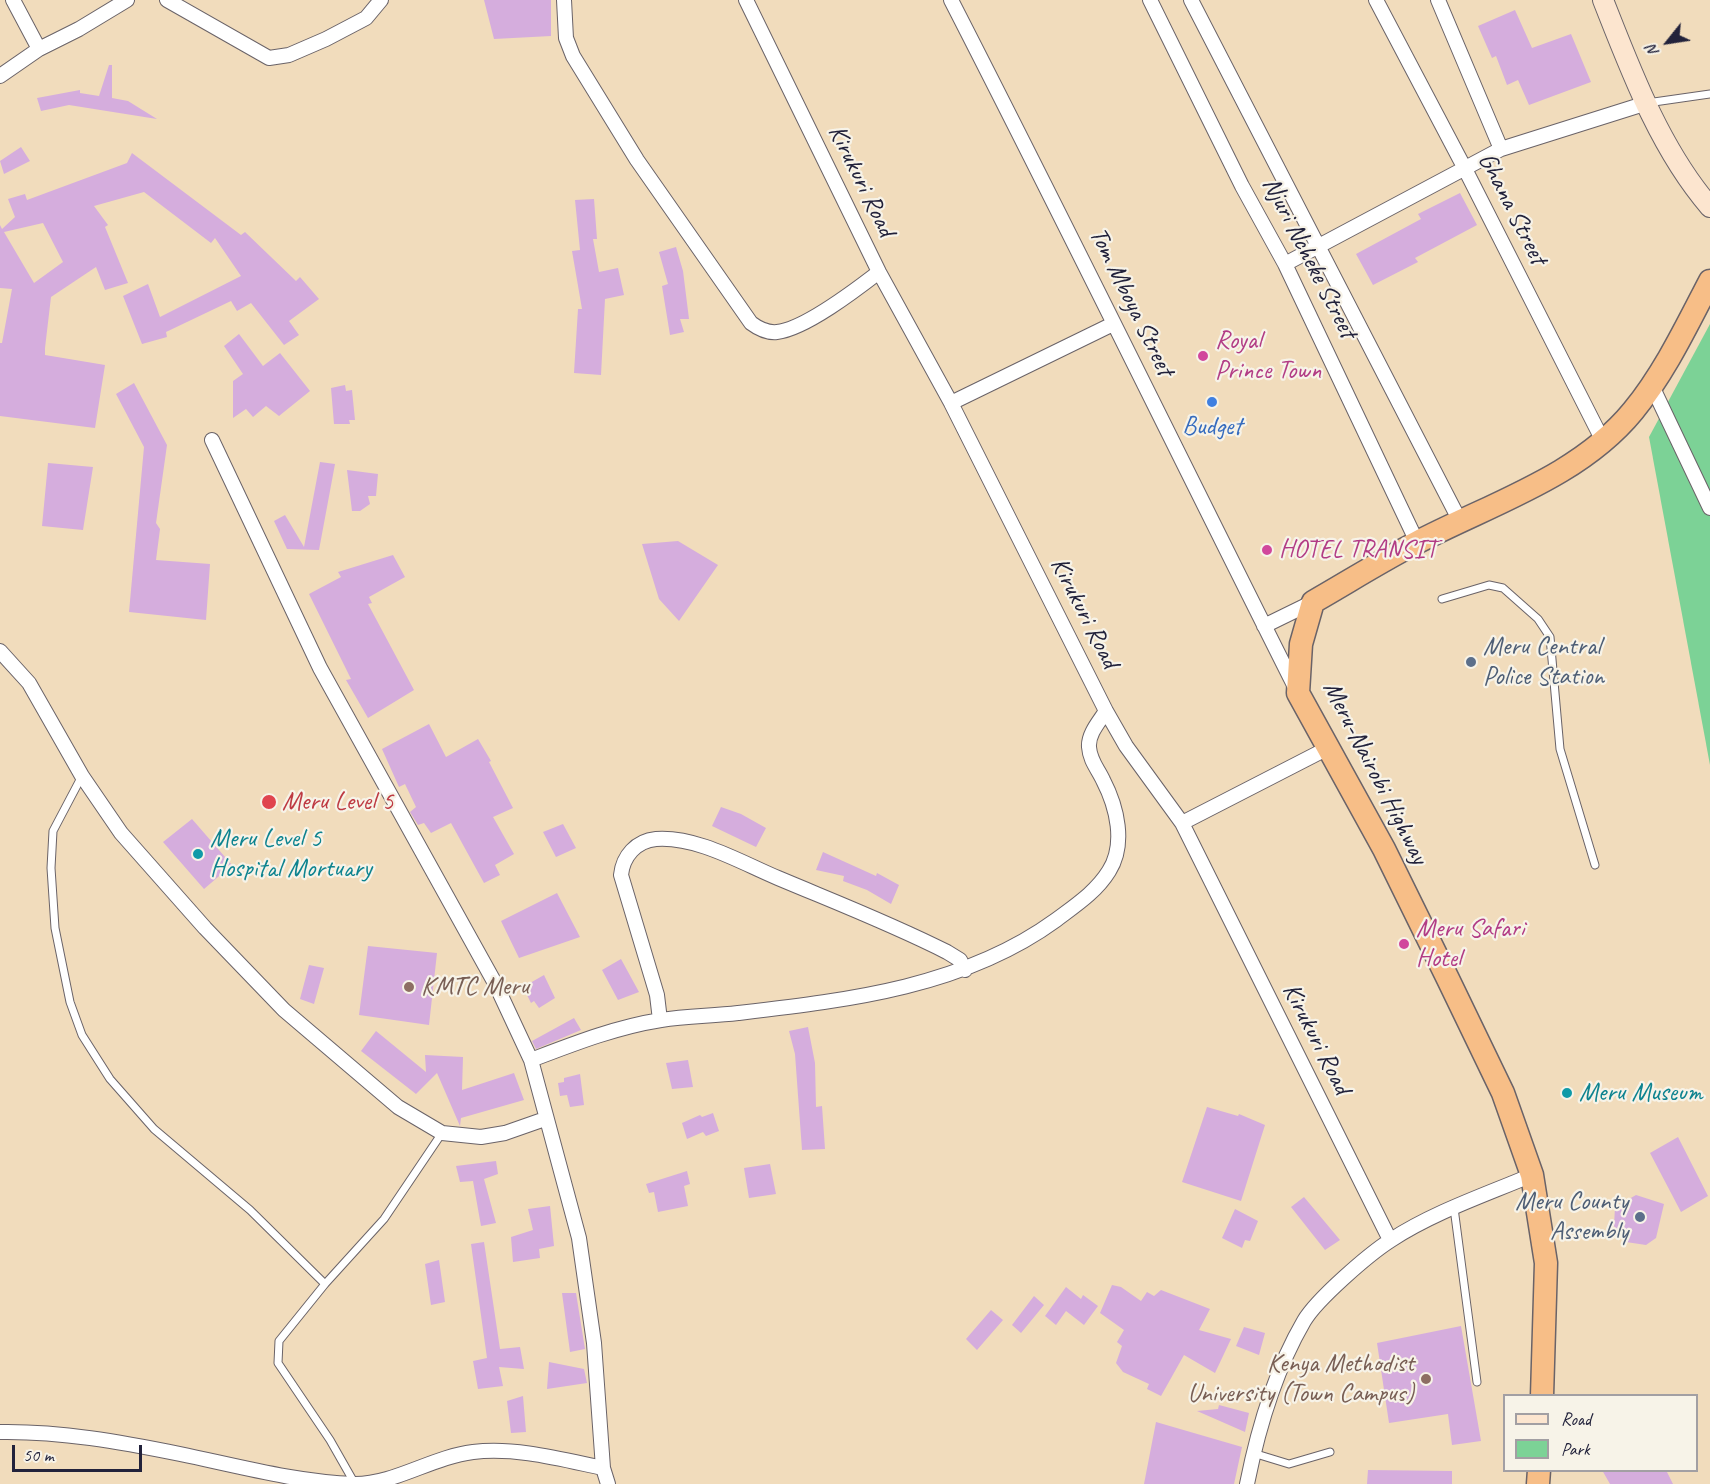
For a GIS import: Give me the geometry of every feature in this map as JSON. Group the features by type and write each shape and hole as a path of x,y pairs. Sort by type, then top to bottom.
{"highway":[{"path":"1313,602 1418,542 1461,523 1582,458 1632,412 1652,386 1710,281"},
{"name":"Meru-Nairobi Highway","path":"1313,602 1301,644 1298,693 1384,849 1503,1093 1532,1175 1546,1263 1542,1394"}],"main road":[{"path":"1603,0 1647,103 1670,149 1695,190 1710,207"}],"street":[{"path":"13,0 39,49"},
{"path":"0,76 39,49 79,29 127,0"},
{"path":"167,0 269,58 289,55 336,34 366,18 381,0"},
{"path":"564,0 566,38 573,56 637,160 751,323 762,330 777,332 797,325 853,293 879,272"},
{"name":"Kirukuri Road","path":"746,0 879,272 951,403 1106,711 1126,746 1182,823 1390,1240"},
{"name":"Tom Mboya Street","path":"951,0 1063,218 1113,324 1298,693"},
{"name":"Njuri Ncheke Street","path":"1150,0 1242,186 1284,264 1418,542"},
{"name":"Njuri Ncheke Street","path":"1191,0 1461,523"},
{"name":"Ghana Street","path":"1376,0 1464,167 1603,441"},
{"path":"1438,0 1501,149"},
{"path":"1284,264 1501,149 1647,103"},
{"path":"951,403 1113,324"},
{"path":"1652,386 1710,508"},
{"path":"212,440 320,668 496,985 531,1060 545,1119 579,1238 594,1343 603,1468 608,1484"},
{"path":"1264,626 1313,602"},
{"path":"0,651 29,683 82,776 121,833 205,928 284,1010 398,1107 442,1133 481,1137 505,1133 545,1119"},
{"path":"531,1060 598,1035 660,1020 738,1013 836,999 929,982 965,970 1026,942 1090,895 1109,872 1118,855 1119,829 1104,781 1093,764 1089,746 1092,732 1106,711"},
{"path":"1182,823 1328,748"},
{"path":"660,1020 657,995 621,875 622,860 632,850 655,839 682,842 718,853 861,912 947,952 960,960 965,970"},
{"path":"1247,1484 1253,1453 1281,1372 1305,1319 1346,1275 1390,1240 1454,1208 1532,1175"},
{"path":"0,1432 49,1433 291,1477 356,1484 377,1482 472,1452 510,1451 603,1468"}],"lane":[{"path":"1647,103 1710,94"},
{"path":"1442,599 1489,585 1503,588 1538,619 1550,637 1560,749 1595,865"},
{"path":"82,776 53,831 51,868 54,928 70,1002 82,1035 110,1079 154,1129 250,1210 325,1284"},
{"path":"356,1484 330,1440 278,1363 279,1341 325,1284 384,1219 442,1133"},
{"path":"1454,1208 1477,1382"},
{"path":"1253,1453 1289,1464 1330,1452"}],"green space":[{"path":"1710,324 1710,765 1649,437"}],"building":[{"path":"484,0 551,0 551,36 494,39"},
{"path":"1515,10 1532,48 1571,34 1591,82 1529,105 1518,80 1507,85 1496,56 1492,58 1478,26"},
{"path":"109,65 112,65 112,98 128,101 157,119 69,105 41,111 37,98 80,90 80,93 99,96"},
{"path":"21,147 30,161 4,174 0,161"},
{"path":"132,153 241,235 245,232 296,281 300,277 319,299 289,321 299,335 284,345 251,303 237,311 231,301 166,332 167,337 142,344 123,296 148,284 160,317 241,276 215,238 211,243 144,192 94,206 108,225 105,227 128,283 105,290 96,267 51,297 45,355 105,365 95,428 0,416 0,343 2,343 12,289 0,288 0,225 2,229 15,217 8,199 25,194 27,200 127,163","holes":["43,223 63,262 34,283 4,232"]},
{"path":"1460,193 1477,225 1415,258 1418,262 1373,285 1356,254 1421,219 1418,214"},
{"path":"594,199 597,239 593,239 599,272 618,268 624,295 605,299 601,375 574,373 578,309 582,309 572,251 580,250 575,200"},
{"path":"676,247 683,271 689,319 680,319 684,332 670,335 662,286 668,284 659,252"},
{"path":"239,334 263,366 280,353 310,391 279,416 266,406 253,417 246,409 233,418 233,381 243,374 224,346"},
{"path":"134,383 167,445 156,523 160,529 156,560 210,564 206,620 129,612 144,447 116,394"},
{"path":"345,385 346,391 352,390 355,420 349,420 350,424 334,424 331,388"},
{"path":"320,462 335,464 319,550 287,549 274,521 285,515 304,547"},
{"path":"48,463 93,467 83,530 42,526"},
{"path":"347,470 378,474 376,496 368,496 370,504 360,511 352,511"},
{"path":"678,541 718,565 679,621 659,599 642,544"},
{"path":"393,555 405,577 369,597 372,603 368,604 414,690 368,718 346,680 351,679 309,594 341,577 338,572"},
{"path":"429,724 446,757 478,739 513,808 493,817 514,854 495,865 500,875 484,883 451,823 431,833 424,823 418,825 410,812 416,807 405,784 399,787 382,749"},
{"path":"721,807 741,814 766,828 756,847 712,826"},
{"name":"Meru Level 5 Hospital Mortuary","path":"192,819 232,865 204,889 163,842"},
{"path":"563,824 576,848 556,857 543,832"},
{"path":"823,852 876,876 877,873 899,885 891,904 867,890 843,881 844,876 816,870"},
{"path":"557,893 580,937 519,958 501,921"},
{"path":"368,946 437,953 429,1025 359,1015"},
{"path":"621,959 639,992 618,1000 602,970"},
{"path":"309,965 324,968 314,1004 300,999"},
{"path":"544,975 555,998 539,1008 534,1001 531,1003 523,987"},
{"path":"574,1018 581,1030 536,1049 532,1041"},
{"path":"808,1027 815,1063 816,1107 822,1106 825,1149 802,1150 795,1054 789,1031"},
{"path":"376,1031 426,1072 425,1055 463,1057 462,1090 514,1073 524,1100 461,1118 460,1126 437,1073 416,1094 361,1051"},
{"path":"688,1060 693,1087 672,1089 666,1063"},
{"path":"580,1074 584,1105 570,1107 567,1095 560,1096 558,1083 564,1082 564,1078"},
{"path":"1207,1107 1238,1116 1239,1114 1265,1125 1241,1201 1182,1182"},
{"path":"713,1113 719,1131 706,1136 703,1132 687,1139 682,1123 700,1115 702,1117"},
{"path":"1678,1137 1708,1196 1681,1212 1650,1153"},
{"path":"496,1161 498,1174 484,1179 496,1223 481,1226 473,1181 460,1182 456,1166"},
{"path":"770,1164 776,1194 749,1198 744,1168"},
{"path":"687,1171 690,1184 684,1186 688,1206 658,1212 654,1192 649,1193 646,1184"},
{"path":"1636,1195 1664,1204 1656,1238 1646,1245 1626,1242 1614,1226 1615,1207"},
{"path":"1304,1197 1340,1240 1325,1250 1291,1207"},
{"path":"550,1206 554,1246 539,1249 540,1258 513,1262 511,1237 533,1230 528,1209"},
{"path":"1235,1209 1258,1221 1250,1241 1245,1240 1242,1248 1222,1238"},
{"path":"484,1242 500,1349 520,1347 524,1369 499,1367 503,1386 478,1389 473,1361 487,1358 471,1244"},
{"path":"439,1260 445,1302 431,1305 425,1264"},
{"path":"1112,1285 1121,1287 1141,1301 1147,1292 1154,1296 1161,1290 1210,1309 1199,1330 1231,1339 1215,1373 1184,1355 1161,1396 1147,1389 1149,1384 1123,1372 1116,1363 1122,1346 1117,1342 1124,1330 1100,1313"},
{"path":"1066,1287 1081,1299 1083,1295 1098,1306 1084,1325 1066,1311 1056,1325 1045,1316"},
{"path":"562,1293 576,1293 585,1349 570,1352"},
{"path":"1034,1296 1044,1305 1021,1333 1012,1325"},
{"path":"991,1310 1003,1320 977,1350 966,1339"},
{"name":"Kenya Methodist University (Town Campus)","path":"1461,1326 1481,1441 1452,1445 1448,1414 1389,1423 1377,1343"},
{"path":"1244,1327 1265,1333 1259,1355 1236,1346"},
{"path":"549,1362 584,1369 587,1383 547,1389"},
{"path":"523,1396 526,1432 511,1433 507,1401"},
{"path":"1219,1405 1249,1413 1245,1432 1197,1411 1218,1409"},
{"path":"1156,1422 1242,1447 1234,1484 1144,1484"},
{"path":"1368,1470 1452,1471 1452,1484 1367,1484"},
{"path":"1603,1472 1667,1472 1673,1484 1610,1484"}],"place":[{"name":"Royal Prince Town","path":"1203,356"},
{"name":"Budget","path":"1212,402"},
{"name":"HOTEL TRANSIT","path":"1267,550"},
{"name":"Meru Central Police Station","path":"1471,662"},
{"name":"Meru Level 5","path":"269,802"},
{"name":"Meru Level 5 Hospital Mortuary","path":"198,854"},
{"name":"Meru Safari Hotel","path":"1404,944"},
{"name":"KMTC Meru","path":"409,987"},
{"name":"Meru Museum","path":"1567,1093"},
{"name":"Meru County Assembly","path":"1640,1217"},
{"name":"Kenya Methodist University (Town Campus)","path":"1426,1379"}]}
